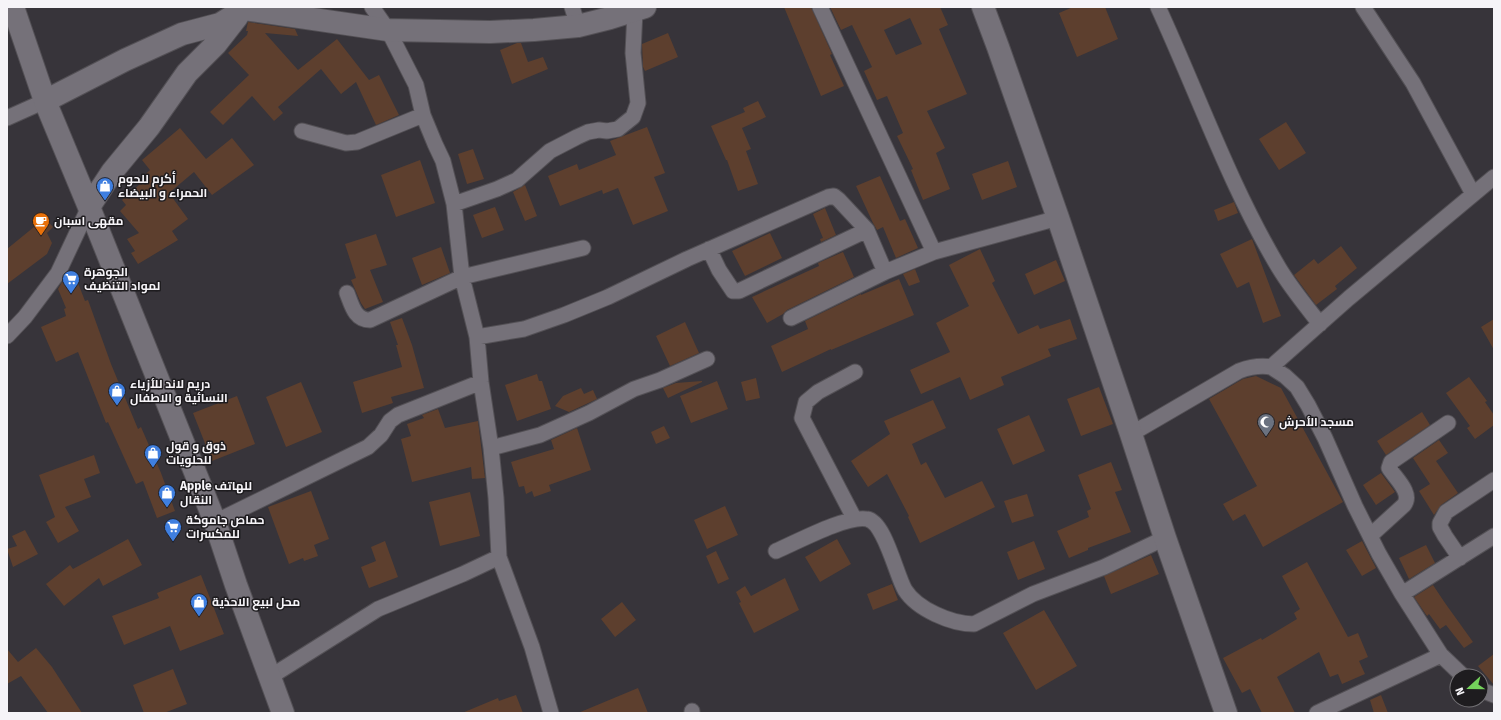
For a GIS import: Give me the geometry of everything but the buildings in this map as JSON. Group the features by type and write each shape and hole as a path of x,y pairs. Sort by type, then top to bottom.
{"street":[{"path":"372,7 388,30 416,85 423,115 443,161 454,204 462,277 477,337 481,382 492,448 499,557 532,647 551,713"},
{"path":"820,7 934,252"},
{"path":"983,7 1058,218 1132,434 1165,538 1226,713"},
{"path":"1158,7 1189,75 1215,138 1260,234 1280,269 1320,324"},
{"path":"1363,7 1420,94 1473,194"},
{"path":"7,336 25,317 58,272 89,207 112,172 149,127 187,73 216,44 245,8"},
{"path":"7,118 125,60 182,34 220,24 245,8 388,30 490,32 534,30 575,16 610,18 640,9 633,53 638,103 633,117 618,129 588,132 577,137 550,151 517,180 497,189 454,204"},
{"path":"12,13 45,100 215,522 284,713"},
{"path":"302,131 346,143 356,142 423,115"},
{"path":"1271,367 1349,298 1494,177"},
{"path":"477,337 524,329 545,322 608,297 709,249 828,197 834,196 867,230 885,272"},
{"path":"791,318 885,272 934,252 1058,218"},
{"path":"709,249 719,270 733,291 740,291 867,230"},
{"path":"347,294 356,315 364,320 370,320 462,277 583,248"},
{"path":"492,448 540,435 589,413 634,389 660,380 707,359"},
{"path":"1132,434 1239,371 1252,366 1271,367 1285,376 1297,388 1308,406 1325,438 1355,506 1402,594 1441,655 1455,668"},
{"path":"854,518 802,418 806,402 818,392 855,372"},
{"path":"215,522 368,447 380,435 390,420 398,415 481,382"},
{"path":"1370,536 1408,500 1404,488 1389,468 1391,462 1448,423"},
{"path":"1460,558 1440,527 1442,517 1446,512 1494,480"},
{"path":"776,551 854,518 869,519 875,524 888,545 904,589 918,604 952,621 964,624 974,624 1033,594 1104,566 1165,538"},
{"path":"1402,594 1494,536"},
{"path":"270,677 378,609 463,574 499,557"},
{"path":"1317,713 1441,655"}],"place":[{"name":"أكرم للحوم الحمراء و البيضاء","path":"105,201"},
{"name":"مقهى اسبان","path":"41,236"},
{"name":"الجوهرة لمواد التنظيف","path":"71,294"},
{"name":"دريم لاند للأزياء النسائية و الاطفال","path":"117,406"},
{"name":"مسجد الأحرش","path":"1266,437"},
{"name":"ذوق و قول للحلويات","path":"153,468"},
{"name":"Apple للهاتف النقال","path":"167,508"},
{"name":"حماص جاموكة للمكسرات","path":"173,542"},
{"name":"محل لبيع الاحذية","path":"199,617"}]}
